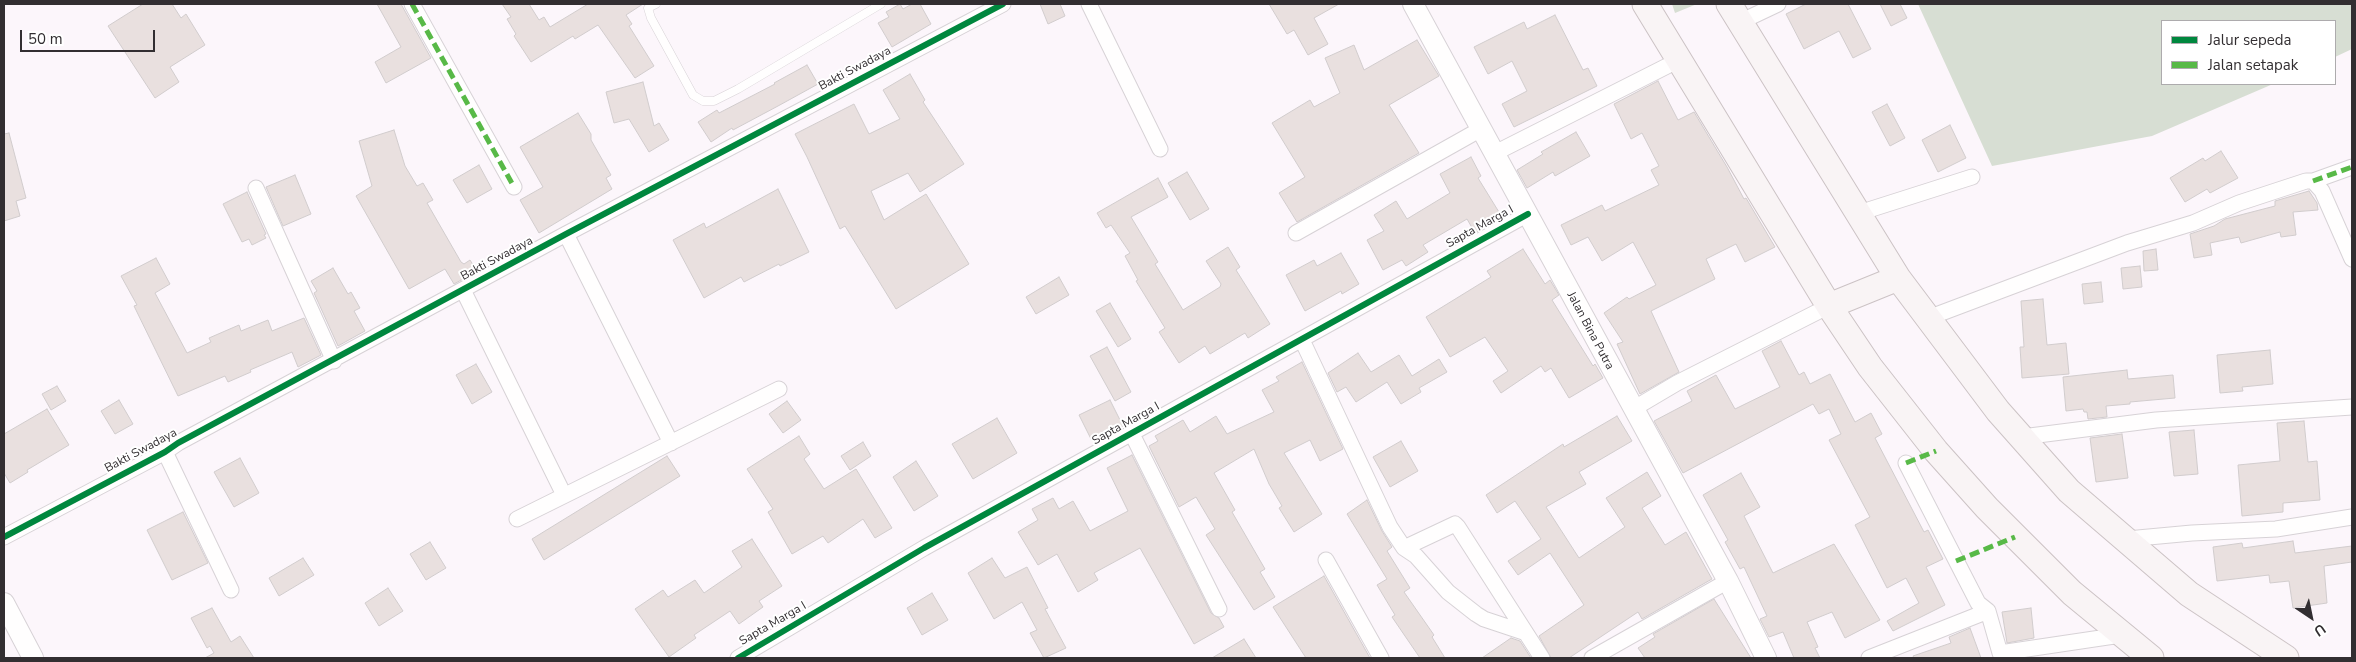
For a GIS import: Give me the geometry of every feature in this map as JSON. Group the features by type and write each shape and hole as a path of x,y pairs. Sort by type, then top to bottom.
{"main road":[{"path":"1645,4 1829,306 1870,367 1936,451 2015,537 2072,593 2151,658"},
{"path":"1734,13 1859,212 1898,278 1998,411 2069,491 2189,594 2286,658"},
{"path":"1829,306 1898,278"}],"street":[{"path":"412,4 514,187"},
{"name":"Bakti Swadaya","path":"4,538 566,234 1003,4"},
{"path":"1089,4 1160,149"},
{"name":"Jalan Bina Putra","path":"1413,4 1728,581 1766,658"},
{"path":"1734,13 1778,4"},
{"path":"1495,153 1679,60"},
{"path":"1296,233 1481,129"},
{"path":"1928,318 2127,242 2193,223 2275,191 2306,181 2314,181 2352,167"},
{"path":"1859,212 1972,177"},
{"path":"2314,181 2322,191 2352,259"},
{"path":"256,188 334,360"},
{"name":"Sapta Marga I","path":"738,658 924,548 1528,214"},
{"path":"566,234 671,442"},
{"path":"463,290 564,495"},
{"path":"1633,409 1677,384 1829,306"},
{"path":"1302,340 1390,527 1404,548 1416,556 1448,592 1476,614 1484,619 1526,633"},
{"path":"517,519 779,388"},
{"path":"2022,437 2156,420 2249,412 2352,407"},
{"path":"1132,434 1219,609"},
{"path":"166,452 231,590"},
{"path":"1906,463 1978,603 1988,611 2002,656 2122,635"},
{"path":"2127,540 2192,533 2276,529 2352,517"},
{"path":"1404,548 1455,524 1542,658"},
{"path":"1326,560 1381,658"},
{"path":"1592,658 1728,581"},
{"path":"4,603 33,658"},
{"path":"1869,658 1988,611"}],"lane":[{"path":"656,4 648,8 651,18 693,95 703,101 714,101 738,89 881,4"}],"shaded area":[{"path":"1672,4 1697,4 1675,13"},
{"path":"1918,4 2352,4 2352,49 2336,57 2336,20 2161,20 2161,85 2271,85 2152,136 1992,166"}],"building":[{"path":"143,4 172,4 181,18 186,14 205,45 170,67 179,82 155,98 108,26"},
{"path":"377,4 401,4 431,58 386,83 375,62 401,47"},
{"path":"502,4 529,4 539,20 544,17 550,27 588,4 643,4 626,15 632,24 629,26 654,66 635,78 598,25 575,39 573,36 531,62 514,36 516,34 507,19 511,17"},
{"path":"900,4 903,9 912,4 920,4 931,24 892,47 878,23 889,17 886,12"},
{"path":"1040,4 1060,4 1065,16 1048,24"},
{"path":"1269,4 1339,4 1314,18 1328,44 1308,55 1294,30 1287,34"},
{"path":"1806,4 1848,4 1871,49 1853,58 1839,31 1804,49 1786,14"},
{"path":"1880,4 1900,4 1907,18 1891,26"},
{"path":"1555,15 1583,70 1588,68 1597,86 1514,127 1502,104 1527,91 1512,61 1488,74 1474,47 1524,22 1527,29"},
{"path":"1417,40 1439,76 1389,105 1419,153 1297,222 1279,193 1305,177 1272,123 1310,100 1314,107 1340,93 1325,58 1354,45 1364,70"},
{"path":"807,65 818,84 733,130 732,128 711,142 698,122 717,110 719,113 775,84"},
{"path":"910,74 925,100 923,102 964,164 920,192 908,173 871,191 884,220 926,194 969,264 896,309 845,226 840,229 795,134 854,104 869,134 900,119 883,90"},
{"path":"1658,81 1678,120 1694,112 1744,199 1746,198 1775,247 1745,262 1736,244 1706,259 1715,279 1651,311 1679,372 1640,394 1617,344 1623,342 1604,313 1627,297 1629,299 1656,285 1633,242 1602,261 1588,237 1571,245 1561,225 1602,205 1605,211 1659,185 1651,170 1659,166 1642,133 1631,139 1614,104"},
{"path":"643,82 654,126 659,123 669,140 649,152 629,119 614,123 606,92"},
{"path":"1887,104 1905,138 1890,146 1872,112"},
{"path":"578,113 591,134 591,140 611,175 606,178 612,189 539,233 520,200 543,187 520,147"},
{"path":"1950,125 1966,158 1938,172 1922,140"},
{"path":"394,130 405,166 417,186 423,183 433,200 427,203 461,262 464,264 470,260 477,271 454,284 445,269 409,289 356,196 372,186 359,141"},
{"path":"1576,132 1590,156 1555,176 1553,172 1527,188 1517,170 1543,154 1541,152"},
{"path":"9,133 26,198 16,201 20,216 4,221 4,134"},
{"path":"2221,151 2238,178 2210,193 2207,189 2185,202 2170,178 2203,158 2205,161"},
{"path":"1471,157 1481,176 1478,178 1502,217 1475,233 1467,219 1423,245 1428,252 1406,266 1402,260 1383,270 1367,240 1384,231 1374,215 1396,201 1407,219 1450,193 1440,174"},
{"path":"479,165 492,189 467,203 453,180"},
{"path":"1187,172 1209,209 1190,220 1168,183"},
{"path":"295,175 311,214 283,226 266,187"},
{"path":"1158,178 1168,197 1131,217 1158,262 1155,264 1183,310 1220,287 1221,284 1206,261 1228,247 1240,267 1236,270 1270,324 1248,338 1245,333 1210,354 1205,346 1179,363 1159,332 1165,328 1136,281 1138,280 1125,256 1130,253 1111,225 1106,228 1097,213"},
{"path":"778,189 809,252 780,266 779,264 744,282 741,277 704,298 673,240 704,223 706,228"},
{"path":"2309,191 2317,203 2318,210 2293,212 2296,235 2281,237 2280,232 2241,243 2239,237 2210,243 2212,255 2194,258 2190,234 2214,226 2225,219 2275,206 2275,201"},
{"path":"247,192 266,234 264,235 266,238 252,245 249,239 242,242 223,204"},
{"path":"1523,249 1545,284 1550,280 1559,295 1552,300 1593,366 1595,364 1603,378 1569,398 1551,368 1545,372 1541,366 1501,393 1493,381 1508,371 1485,337 1450,357 1426,317 1491,277 1487,271"},
{"path":"2156,249 2158,270 2144,271 2143,251"},
{"path":"1341,253 1359,284 1342,294 1341,291 1305,311 1286,275 1314,260 1317,266"},
{"path":"156,258 170,284 155,293 187,353 211,342 209,338 239,325 241,331 268,320 272,331 304,318 321,355 298,367 292,352 250,370 251,372 228,382 225,376 178,396 134,306 137,305 121,276"},
{"path":"2140,266 2142,287 2123,289 2121,268"},
{"path":"333,268 348,294 351,292 360,308 354,311 365,331 338,346 314,293 317,291 311,281"},
{"path":"1059,277 1069,295 1036,314 1026,297"},
{"path":"2101,282 2103,302 2084,304 2082,284"},
{"path":"2043,299 2047,345 2066,343 2069,374 2022,378 2020,347 2024,347 2021,301"},
{"path":"1110,303 1131,339 1118,347 1096,311"},
{"path":"1781,341 1799,375 1804,372 1810,384 1830,374 1855,422 1871,413 1882,434 1875,438 1924,532 1928,530 1943,559 1926,567 1945,605 1893,631 1887,621 1919,603 1906,578 1887,588 1855,525 1870,517 1829,440 1841,434 1829,409 1819,414 1813,404 1683,473 1654,421 1692,401 1687,391 1716,375 1735,409 1780,387 1762,351"},
{"path":"1107,347 1131,392 1115,401 1090,356"},
{"path":"2270,350 2273,384 2242,387 2243,391 2220,393 2217,355"},
{"path":"1358,353 1371,372 1399,355 1412,376 1439,359 1447,372 1419,388 1421,392 1401,404 1387,382 1356,402 1346,387 1337,392 1328,373"},
{"path":"1302,362 1343,449 1320,461 1310,440 1284,453 1322,514 1294,532 1279,508 1282,506 1269,484 1254,449 1214,473 1235,510 1232,512 1265,569 1260,572 1275,597 1254,610 1206,535 1215,529 1196,497 1179,507 1149,446 1158,441 1155,436 1183,420 1190,432 1216,416 1227,434 1274,412 1262,390 1279,381 1276,377"},
{"path":"476,364 492,392 472,404 456,375"},
{"path":"2127,370 2128,379 2173,375 2175,398 2106,406 2107,417 2088,419 2087,412 2084,412 2083,409 2066,411 2063,377"},
{"path":"57,386 66,401 51,410 42,394"},
{"path":"119,400 133,424 115,434 101,411"},
{"path":"1110,400 1123,426 1092,441 1079,415"},
{"path":"787,401 801,420 783,433 769,414"},
{"path":"47,409 69,445 27,470 28,472 10,483 4,473 4,434"},
{"path":"1617,416 1632,441 1579,472 1586,484 1546,507 1579,558 1625,527 1606,498 1647,472 1661,496 1642,508 1665,545 1686,532 1712,579 1642,619 1638,612 1569,658 1551,658 1539,636 1584,605 1550,553 1518,575 1508,561 1541,539 1515,501 1497,513 1486,495 1563,444 1564,447"},
{"path":"997,418 1017,453 973,479 952,444"},
{"path":"2304,421 2308,462 2317,461 2320,500 2283,503 2283,512 2242,516 2238,465 2280,461 2277,423"},
{"path":"2194,430 2198,474 2174,476 2169,432"},
{"path":"2122,434 2128,478 2096,482 2090,438"},
{"path":"799,436 810,454 804,459 824,489 856,469 892,528 875,538 863,519 828,543 823,536 792,554 768,512 773,509 747,469"},
{"path":"1401,441 1418,471 1390,487 1373,457"},
{"path":"863,442 871,456 850,470 841,456"},
{"path":"1132,455 1211,613 1219,618 1224,627 1194,644 1140,548 1094,573 1098,580 1078,592 1057,554 1038,565 1018,532 1038,520 1032,509 1053,498 1059,509 1073,501 1090,531 1128,511 1107,468"},
{"path":"667,456 680,476 544,560 532,539"},
{"path":"240,458 259,493 234,507 214,472"},
{"path":"916,461 938,496 914,511 893,477"},
{"path":"1741,473 1760,507 1744,516 1773,573 1834,544 1880,620 1845,638 1832,612 1807,622 1818,647 1815,648 1820,658 1794,658 1783,632 1769,637 1760,619 1767,616 1744,567 1740,569 1725,542 1728,540 1703,495"},
{"path":"1367,500 1392,547 1387,551 1410,588 1404,592 1434,635 1432,637 1445,658 1420,658 1392,617 1395,615 1377,585 1387,579 1347,514"},
{"path":"183,512 208,563 172,580 147,530"},
{"path":"752,539 782,586 759,601 763,607 739,624 730,611 694,635 696,638 669,657 635,609 663,590 668,597 695,580 704,593 742,567 732,551"},
{"path":"2293,541 2295,553 2352,546 2352,562 2324,566 2327,603 2293,608 2289,581 2270,583 2269,575 2217,581 2213,547 2242,543 2243,548"},
{"path":"430,542 446,568 426,580 410,554"},
{"path":"303,558 314,575 279,596 269,578"},
{"path":"992,558 1005,578 1027,567 1048,608 1045,609 1066,648 1044,658 1030,633 1037,630 1022,602 994,619 968,573"},
{"path":"1324,576 1370,658 1306,658 1273,607"},
{"path":"388,588 403,611 379,626 365,603"},
{"path":"932,593 948,620 922,635 907,608"},
{"path":"1714,599 1751,658 1645,658 1638,648 1655,637 1653,634"},
{"path":"212,608 231,642 240,636 254,658 205,658 214,653 210,646 207,648 191,618"},
{"path":"2031,608 2034,638 2007,643 2002,612"},
{"path":"1970,628 1981,658 1914,658 1913,656 1951,643 1949,637"},
{"path":"1511,638 1520,641 1531,658 1482,658"},
{"path":"1244,639 1256,658 1212,658"}],"marked path":[{"path":"412,4 514,187"},
{"path":"2313,181 2352,167"},
{"path":"1906,463 1936,451"},
{"path":"1956,561 2015,537"}],"cycle path":[{"path":"4,537 165,452 178,443 566,234 1003,4"},
{"path":"738,658 924,548 1528,214"}]}
